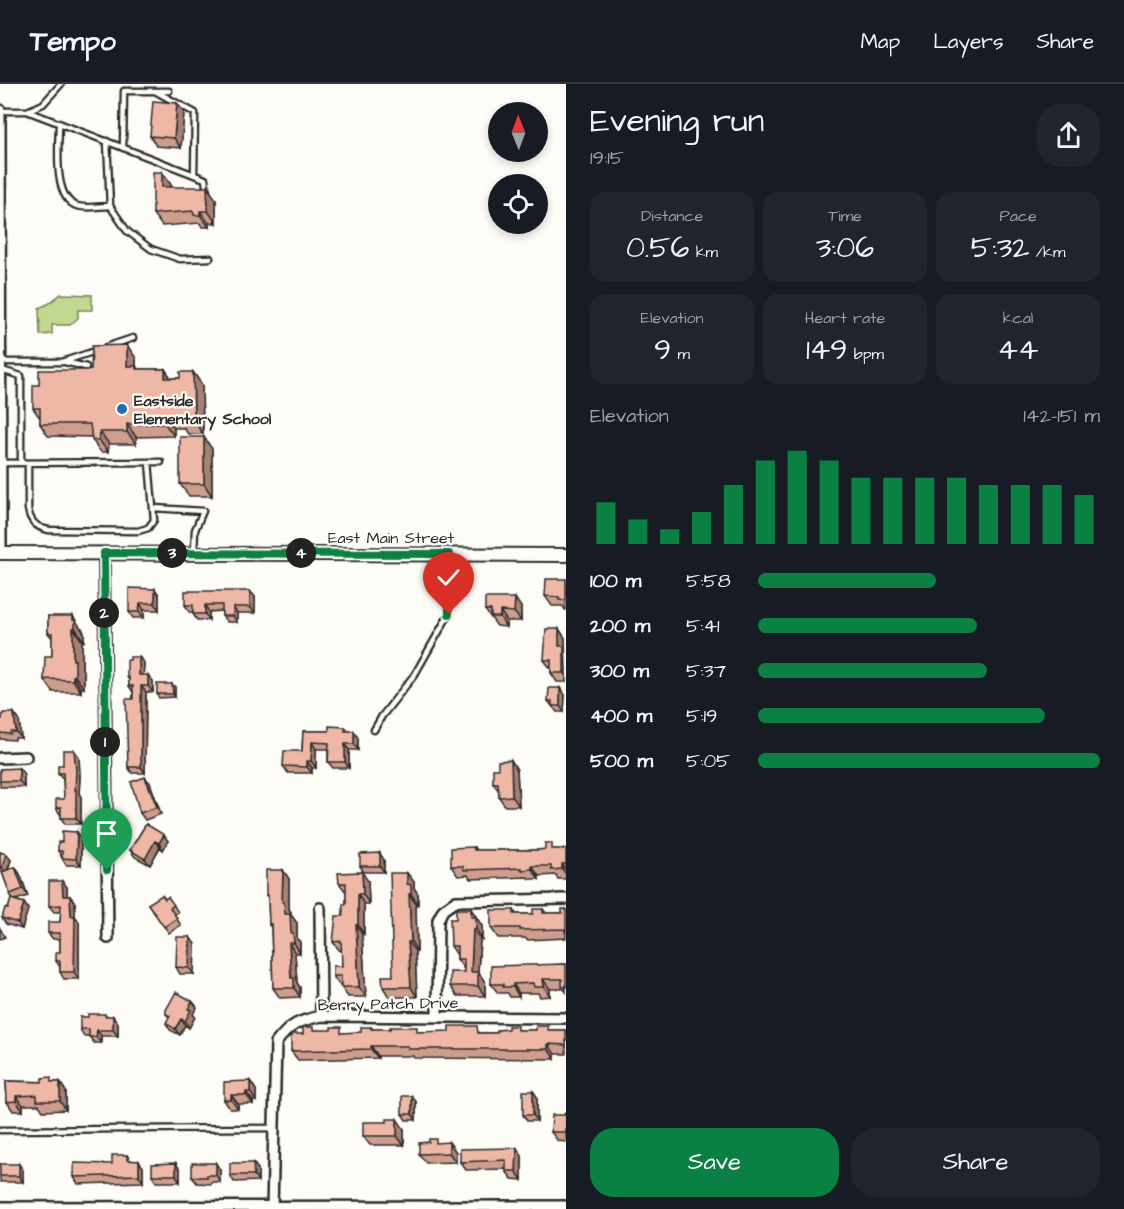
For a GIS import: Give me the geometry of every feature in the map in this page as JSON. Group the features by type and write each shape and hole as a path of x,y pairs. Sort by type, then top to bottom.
{"street":[{"path":"0,110 0,553"},
{"name":"East Main Street","path":"0,553 566,555"},
{"path":"104,553 108,938"},
{"path":"0,758 26,757"},
{"path":"437,1017 438,920 443,910 456,901 566,899"},
{"path":"321,908 321,1017"},
{"name":"Berry Patch Drive","path":"272,1208 276,1043 299,1021 321,1017 566,1018"},
{"path":"0,1207 566,1206"}],"lane":[{"path":"27,111 43,104 61,84"},
{"path":"123,148 124,91 169,91"},
{"path":"155,91 195,113 194,175"},
{"path":"0,110 27,111 205,179 207,192"},
{"path":"59,123 60,181 65,197 78,207 110,206"},
{"path":"107,141 110,206 127,231 151,249 180,259 210,258"},
{"path":"62,362 133,338"},
{"path":"1,362 62,362 86,367"},
{"path":"1,370 21,375 21,463"},
{"path":"28,463 29,516 32,522 43,529 143,531 152,525 154,520 149,462"},
{"path":"1,463 161,462"},
{"path":"154,507 203,511 195,531 194,553"},
{"path":"374,730 382,716 415,674 449,614 449,554"},
{"path":"0,1130 274,1128"}],"green space":[{"path":"61,294 92,295 92,310 78,310 78,318 70,325 52,325 52,334 40,335 39,308"}],"building":[{"path":"153,101 177,103 174,138 150,136"},
{"path":"153,172 162,172 162,187 207,187 208,211 200,211 200,215 194,215 193,211 153,214"},
{"name":"Eastside Elementary School","path":"127,345 127,366 136,366 136,369 165,369 165,378 180,378 180,372 193,372 194,421 180,421 180,416 165,416 165,424 127,424 127,432 100,432 99,440 92,440 90,424 40,424 40,408 33,408 33,385 39,385 39,370 91,370 92,346"},
{"path":"180,437 204,437 204,484 180,484"},
{"path":"546,579 566,579 566,600 545,596"},
{"path":"129,588 155,589 155,603 140,603 139,612 129,612"},
{"path":"185,591 250,591 250,607 233,607 233,616 222,616 222,605 205,605 205,614 193,614 193,605 185,605"},
{"path":"485,598 515,598 514,612 500,611 500,617 491,617 491,610 485,610"},
{"path":"48,616 73,616 75,620 73,660 75,660 75,676 73,680 44,679 45,656 52,656 52,633 48,633"},
{"path":"546,629 559,629 559,646 564,646 564,673 551,673 551,660 544,660"},
{"path":"130,657 139,657 139,675 148,675 148,686 141,686 141,767 128,767 126,699 133,699 133,686 129,686 129,677 127,677 127,660 130,660"},
{"path":"157,684 172,684 173,694 157,694"},
{"path":"549,688 560,688 560,706 552,706 552,701 548,701"},
{"path":"3,713 14,713 16,732 0,733 0,719"},
{"path":"329,726 345,727 345,731 354,731 354,744 345,744 345,762 328,762 329,743 312,742 311,761 307,761 307,767 283,766 284,751 302,751 303,731 329,731"},
{"path":"63,750 74,750 76,818 61,818 61,807 56,808 56,799 64,799 63,773 58,773 58,765 63,765"},
{"path":"511,760 512,796 499,797 498,783 493,783 493,769 498,769 498,761"},
{"path":"19,768 19,781 0,781 0,769"},
{"path":"145,777 157,807 140,813 131,782"},
{"path":"146,824 164,835 159,843 155,841 145,859 130,850"},
{"path":"62,831 77,832 76,859 62,858 62,851 58,851 58,842 62,842"},
{"path":"545,843 552,843 552,849 566,849 566,864 562,864 562,869 551,870 551,866 532,866 532,869 522,870 522,868 464,870 463,866 451,866 451,848 538,850 545,849"},
{"path":"0,852 6,854 2,867 0,867"},
{"path":"380,853 380,866 360,866 360,854"},
{"path":"15,867 23,889 10,894 2,872"},
{"path":"266,870 283,870 282,902 284,902 285,914 290,914 294,943 289,943 291,978 294,978 294,988 273,988"},
{"path":"362,872 363,894 358,894 358,925 356,925 359,987 341,987 341,976 333,976 333,966 342,966 341,941 333,942 336,916 343,916 343,904 346,904 346,883 339,883 338,873"},
{"path":"390,873 407,873 407,884 411,885 411,894 409,894 411,942 408,942 411,987 383,987 382,976 393,976"},
{"path":"49,881 62,881 63,896 70,896 71,916 75,916 74,972 60,972 60,961 56,961 56,952 60,952 60,933 48,933 48,922 60,922 61,905 49,906"},
{"path":"162,895 165,899 168,897 174,905 170,908 177,918 164,927 148,904"},
{"path":"11,899 24,903 18,923 2,918"},
{"path":"456,909 471,909 471,917 476,917 476,929 473,929 471,972 478,972 478,986 450,986 450,972 464,972 464,959 457,959 457,946 451,946 450,919 456,919"},
{"path":"533,909 543,909 543,913 562,913 562,909 566,909 566,931 565,929 491,928 491,910 514,910 514,914 533,914"},
{"path":"177,937 190,937 189,968 176,967"},
{"path":"566,964 566,987 562,987 562,979 543,979 544,987 534,987 533,983 513,984 513,987 491,984 491,966"},
{"path":"176,992 192,1001 188,1009 191,1010 185,1021 181,1019 175,1029 166,1023 170,1016 166,1014 166,1010"},
{"path":"88,1014 113,1016 113,1030 97,1030 96,1037 89,1037 89,1029 80,1029 80,1017 88,1017"},
{"path":"449,1026 477,1026 478,1033 497,1033 497,1030 508,1029 508,1026 517,1026 517,1030 536,1030 536,1026 548,1026 548,1030 566,1030 566,1045 548,1044 548,1049 408,1049 408,1046 371,1046 371,1049 291,1051 291,1034 303,1034 303,1027 313,1027 313,1030 331,1030 331,1027 341,1027 341,1033 361,1032 361,1027 390,1029 390,1027 417,1027 417,1032 449,1031"},
{"path":"51,1077 51,1082 60,1082 60,1101 37,1101 37,1095 16,1096 16,1101 7,1102 6,1081 42,1082 42,1078"},
{"path":"250,1081 250,1092 246,1092 246,1095 231,1095 231,1100 224,1100 224,1082"},
{"path":"523,1091 533,1091 533,1115 523,1115"},
{"path":"402,1096 412,1096 412,1114 402,1114"},
{"path":"565,1112 566,1132 551,1132 552,1115 565,1115"},
{"path":"387,1119 397,1119 397,1136 363,1136 363,1122 387,1122"},
{"path":"429,1139 436,1139 436,1143 449,1142 449,1153 419,1154 419,1143 429,1142"},
{"path":"517,1148 516,1171 506,1171 506,1160 460,1162 460,1149"},
{"path":"112,1155 127,1155 127,1160 139,1161 139,1175 74,1177 74,1163 112,1164"},
{"path":"176,1163 176,1175 152,1175 152,1164"},
{"path":"192,1163 216,1163 216,1175 192,1177"},
{"path":"230,1163 253,1163 254,1175 230,1175"},
{"path":"0,1164 19,1164 19,1176 0,1176"}],"place":[{"name":"Eastside Elementary School","path":"122,409"}],"route":[{"path":"107,870 104,553 449,554 449,614"}]}
